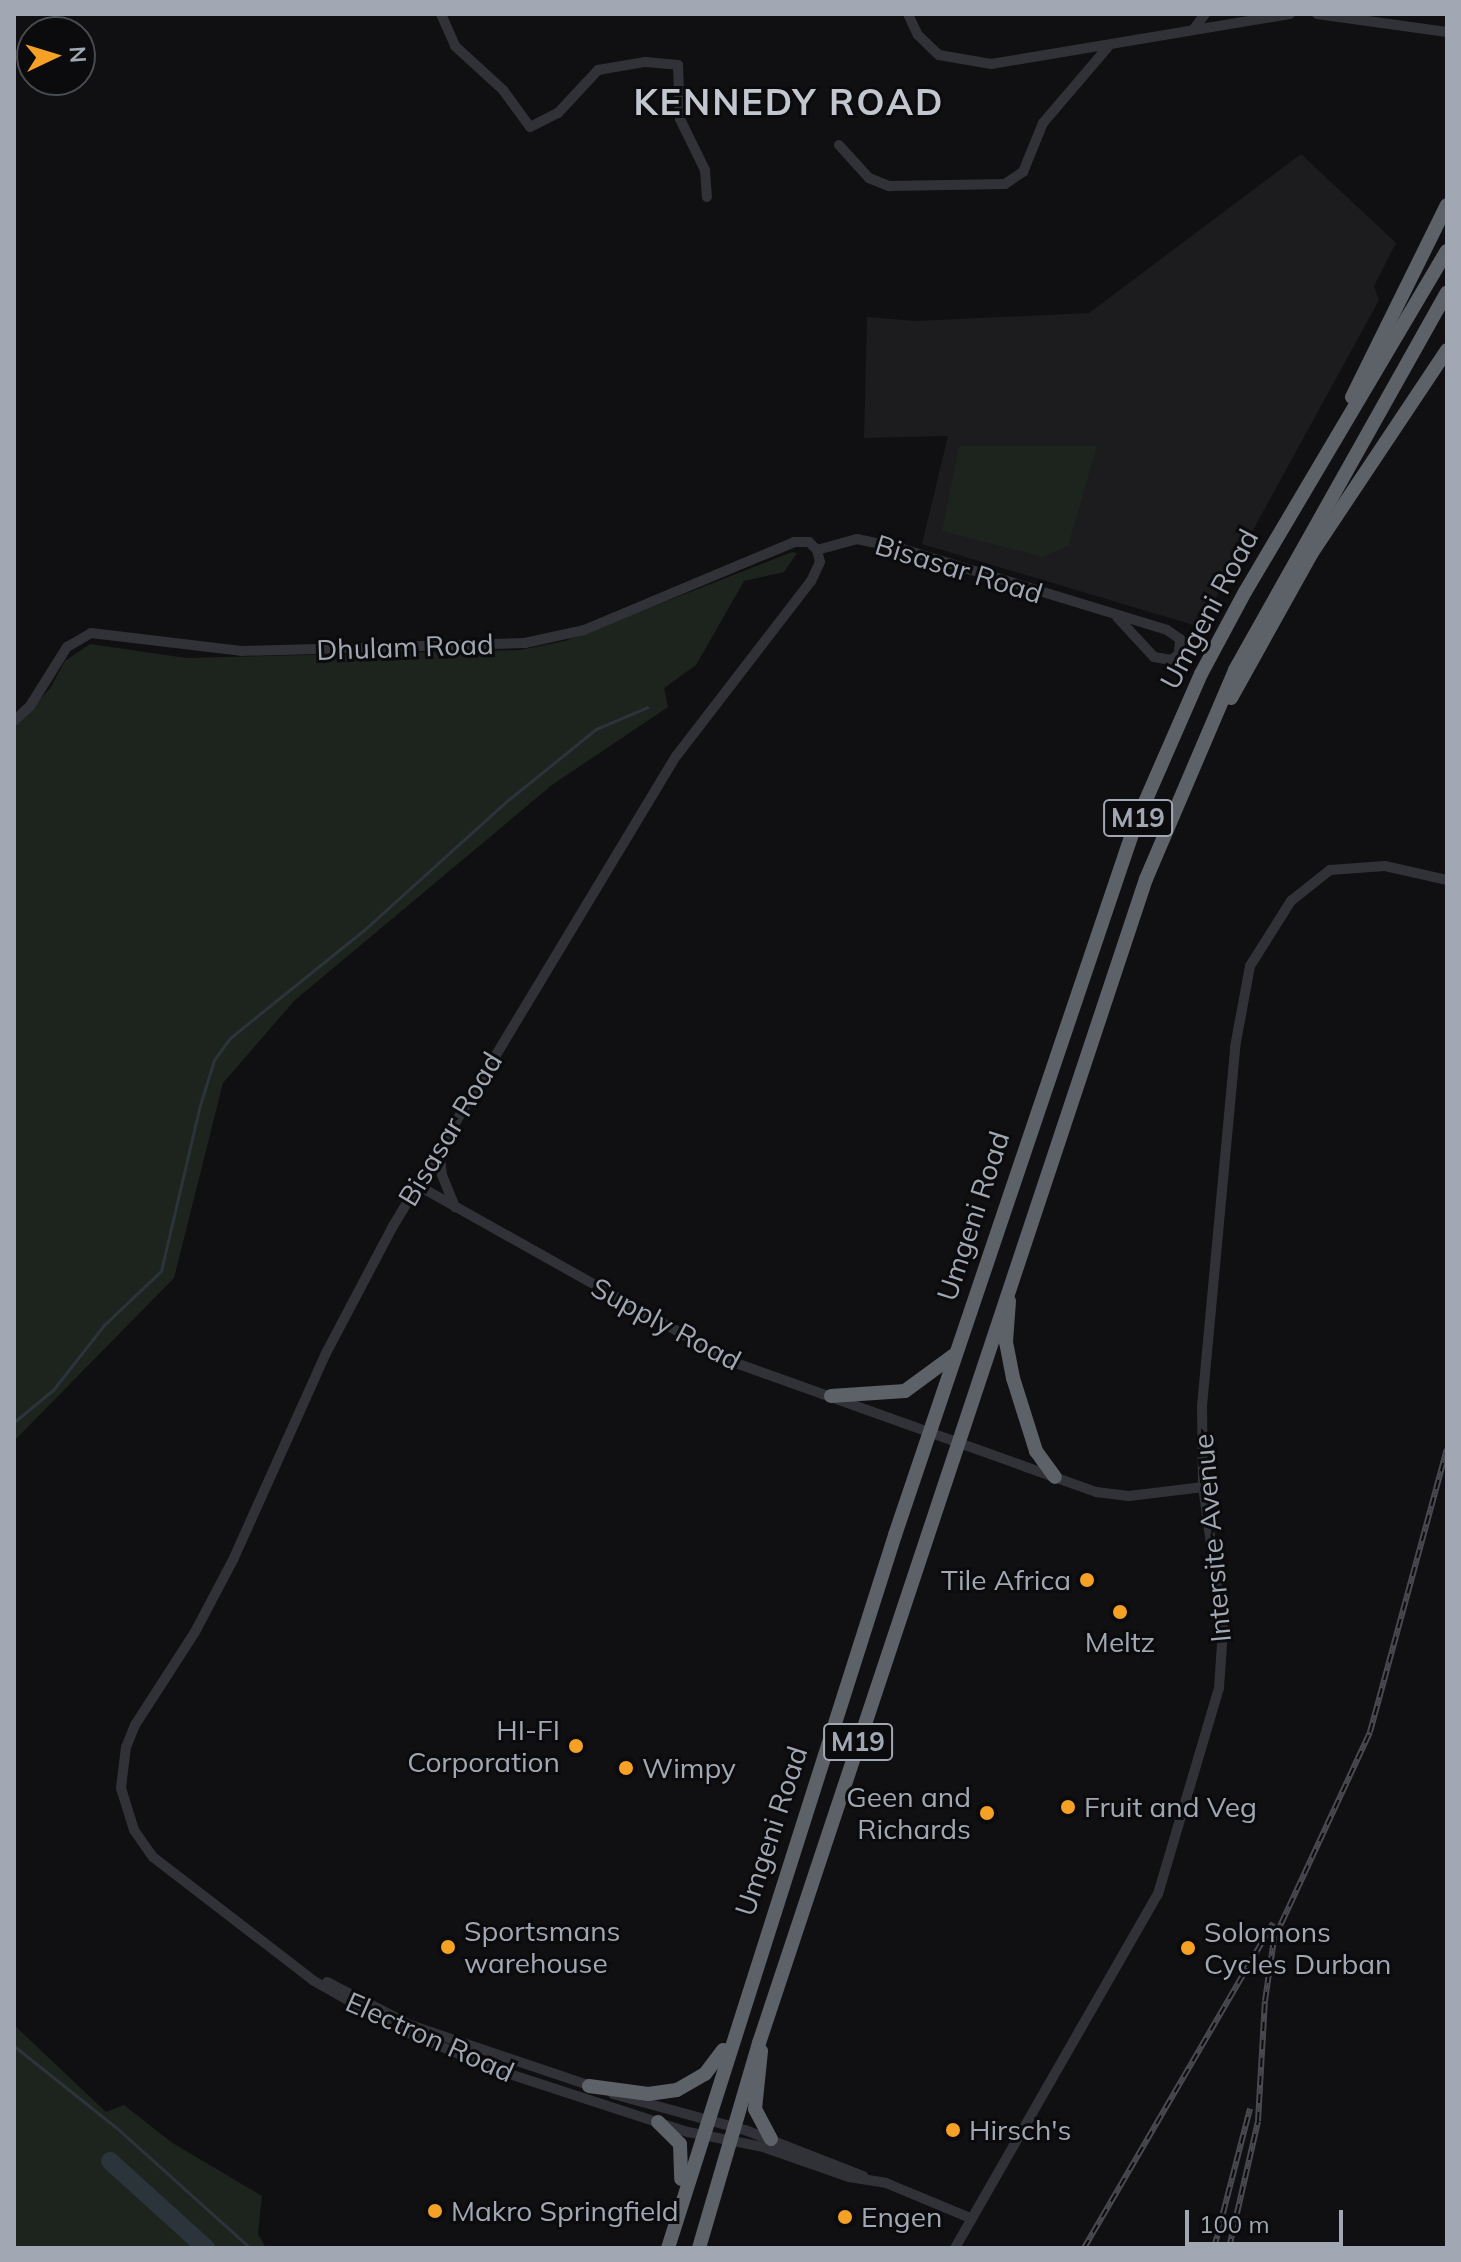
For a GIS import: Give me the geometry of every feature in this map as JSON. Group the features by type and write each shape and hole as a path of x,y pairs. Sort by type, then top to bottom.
{"highway":[{"path":"1345,421 1363,367 1447,205"},
{"name":"Umgeni Road","path":"668,2248 734,2030 1112,884 1164,755 1245,592 1447,251"},
{"name":"Umgeni Road","path":"699,2248 759,2043 1013,1269 1141,894 1190,767 1276,589 1445,295"},
{"path":"1190,767 1311,554 1447,350"},
{"path":"1013,1269 1006,1324 1008,1359 1036,1451 1055,1477"},
{"path":"831,1396 905,1391 955,1354"},
{"path":"589,2086 648,2094 677,2090 705,2074 734,2030"},
{"path":"759,2043 762,2067 755,2109 771,2139"},
{"path":"658,2122 680,2144 681,2203"}],"street":[{"path":"441,14 455,46 503,90 530,127 558,113 598,70 645,62 675,63 681,73 680,119 704,165 707,197"},
{"path":"908,14 928,46 969,64 1108,47 1290,14"},
{"path":"1193,30 1205,14"},
{"path":"1317,14 1404,19 1447,32"},
{"path":"839,145 869,178 889,186 1005,184 1023,172 1043,123 1108,47"},
{"name":"Bisasar Road","path":"302,1970 153,1857 128,1817 122,1768 135,1725 195,1632 234,1558 326,1353 439,1148 676,756 811,581 820,562 817,550 847,539 869,540 1176,634 1179,654 1171,660 1154,657 1117,617"},
{"name":"Dhulam Road","path":"14,721 30,706 67,647 91,633 241,651 525,643 584,630 794,542 809,542 817,550"},
{"name":"Intersite Avenue","path":"955,2248 1144,1922 1173,1852 1223,1663 1222,1619 1203,1487 1202,1406 1235,1047 1250,966 1291,901 1330,870 1385,866 1447,880"},
{"path":"439,1148 442,1175 456,1208"},
{"name":"Supply Road","path":"417,1185 733,1362 1096,1492 1129,1496 1203,1487"},
{"name":"Electron Road","path":"302,1970 410,2025 703,2129"},
{"name":"Electron Road","path":"302,1970 348,2003 449,2051 658,2122 703,2129"},
{"path":"703,2129 771,2139 970,2218"},
{"path":"731,2133 865,2177"}],"shaded area":[{"path":"1301,154 1396,243 1374,286 1379,300 1200,627 922,544 948,436 864,438 867,317 916,321 1089,313"},
{"path":"959,446 1097,446 1068,546 1043,557 942,531"},
{"path":"792,552 797,553 784,572 744,581 696,665 664,688 668,707 552,785 295,1000 223,1083 174,1278 14,1441 14,729 51,687 65,661 90,644 186,658 520,650 565,641"},
{"path":"14,2025 106,2112 124,2105 171,2142 262,2196 258,2234 266,2248 14,2248"}],"waterway":[{"path":"14,1422 53,1390 104,1325 161,1271 200,1105 214,1060 230,1038 364,930 508,800 596,729 648,707"},
{"path":"14,2046 118,2129 250,2248"},
{"path":"110,2161 206,2248"}],"railway":[{"path":"1229,2248 1258,2121 1265,2001 1274,1939 1370,1732 1447,1449"},
{"path":"1084,2248 1273,1923"},
{"path":"1214,2248 1250,2109"}],"place":[{"name":"Tile Africa","path":"1087,1580"},
{"name":"Meltz","path":"1120,1612"},
{"name":"HI-FI Corporation","path":"576,1746"},
{"name":"Wimpy","path":"626,1768"},
{"name":"Fruit and Veg","path":"1068,1807"},
{"name":"Geen and Richards","path":"987,1813"},
{"name":"Sportsmans warehouse","path":"448,1947"},
{"name":"Solomons Cycles Durban","path":"1188,1948"},
{"name":"Hirsch's","path":"953,2130"},
{"name":"Makro Springfield","path":"435,2211"},
{"name":"Engen","path":"845,2217"}],"district":[{"name":"KENNEDY ROAD","path":"789,102"}]}
